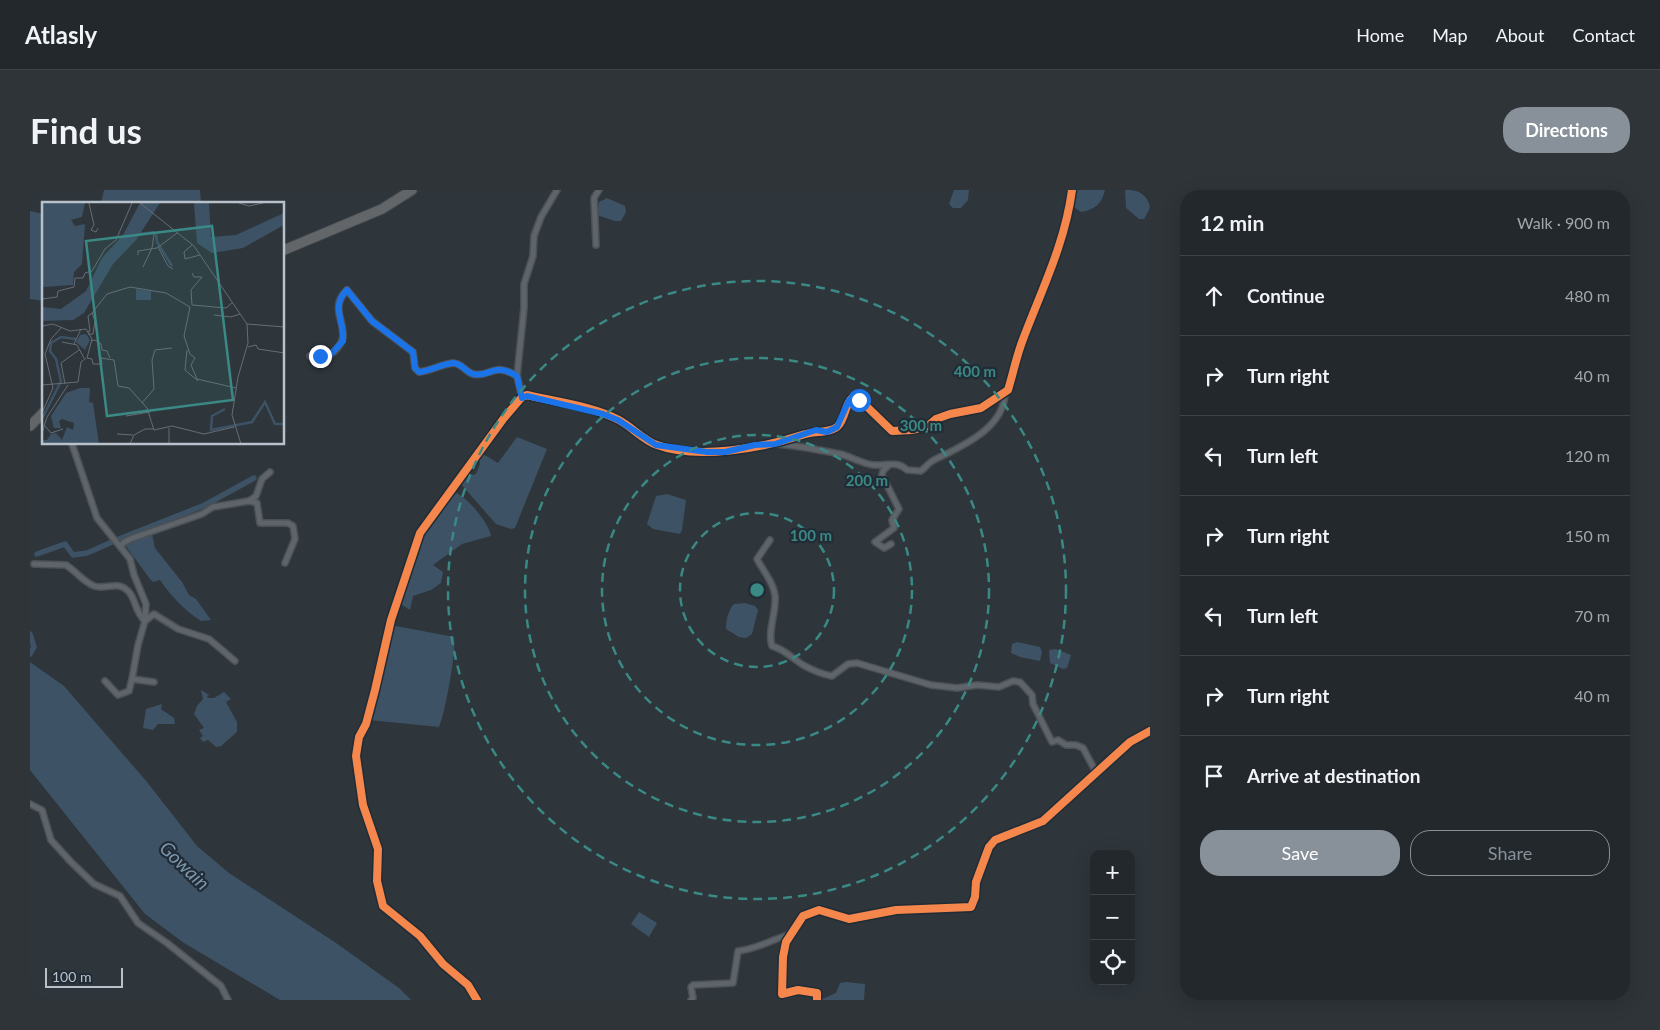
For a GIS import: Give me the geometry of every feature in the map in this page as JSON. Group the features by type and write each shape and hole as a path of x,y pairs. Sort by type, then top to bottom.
{"highway":[{"path":"285,250 382,209 412,190"},
{"path":"30,426 42,414"}],"street":[{"path":"522,398 517,376 527,270 533,256 534,236 541,217 557,190"},
{"path":"596,245 594,198 599,190"},
{"path":"775,444 816,430 827,432 837,427 851,399 859,400 892,431 912,430 928,426 950,414 980,408 1008,390 1022,343 1051,272 1068,218 1072,190"},
{"path":"310,356 327,357 341,345 344,334 338,303 341,296 347,290 372,321 413,352 415,368 419,372 451,363 462,366 470,373 476,374 500,368 517,376"},
{"path":"477,1000 468,985 443,964 420,936 383,906 377,881 378,849 363,805 356,756 375,690 391,620 420,533 504,418 522,398 527,396 603,414 618,420 656,445 679,449 725,452 755,445 775,444 838,454 868,464 902,464 907,470 921,471 933,460 962,446 989,427 1005,399 1005,392"},
{"path":"72,445 97,518 130,559 134,575 146,604 145,620 129,691 118,695 105,681"},
{"path":"888,465 882,475 899,509 892,520 892,531 878,538 875,542 884,548 891,544"},
{"path":"249,501 256,496 262,479 270,472"},
{"path":"117,542 123,543 136,536 202,514 213,507 249,501 257,503 260,523 288,523 293,526 294,539 286,563"},
{"path":"770,540 757,559 773,586 775,596 770,639 772,646 781,648 802,664 820,673 832,676 848,664 857,664 931,685 999,687 1013,681 1020,682 1032,695 1033,704 1052,742 1058,740 1066,745 1076,745 1083,748 1096,774"},
{"path":"34,564 66,565 80,578 95,586 116,585 122,587 131,595 136,610 145,620"},
{"path":"145,620 154,614 178,629 209,640 235,661"},
{"path":"132,679 154,682"},
{"path":"817,1000 817,993 798,990 782,994 783,957 790,934 803,916 819,910 850,919 862,914 896,910 971,907 975,897 976,882 989,847 995,840 1043,820 1130,742 1150,731"},
{"path":"30,804 42,810 51,840 94,884 120,896 138,924 167,943 221,986 228,1000"},
{"path":"691,1000 694,996 691,987 693,985 733,983 735,980 738,951 752,950 766,942 790,934"}],"water":[{"path":"104,190 200,190 201,202 101,202"},
{"path":"954,190 969,190 968,200 961,208 953,208 949,204"},
{"path":"1074,190 1105,190 1102,199 1097,205 1090,210 1081,212 1072,206"},
{"path":"1125,190 1150,190 1150,208 1144,219 1139,219 1126,208"},
{"path":"607,198 625,206 626,212 621,221 597,215 599,202"},
{"path":"30,211 42,214 42,301 30,299"},
{"path":"517,437 547,449 515,528 511,529 496,524 460,483 466,476 476,474 480,464 479,460 483,454 498,463"},
{"path":"452,491 470,503 486,524 491,536 462,544 433,565 443,572 441,583 431,590 413,596 410,610 399,603 423,532"},
{"path":"667,494 686,500 680,534 653,529 647,524 656,496"},
{"path":"152,534 155,548 182,582 189,595 196,599 211,620 201,621 178,602 160,580 153,582 125,545 131,540"},
{"path":"745,603 755,606 758,610 752,634 746,638 739,637 726,629 726,623 732,606"},
{"path":"396,626 454,637 454,654 450,682 439,727 369,720 379,694 392,629"},
{"path":"1017,642 1040,647 1042,652 1040,661 1011,653 1012,644"},
{"path":"1056,649 1071,655 1067,668 1063,669 1050,663 1049,650"},
{"name":"Gowain","path":"30,662 64,686 147,782 197,846 229,873 336,943 399,988 411,1000 280,1000 184,943 145,914 30,770"},
{"path":"201,690 209,695 208,698 214,698 224,692 231,699 226,702 237,722 237,732 221,746 216,747 208,740 203,742 200,738 203,736 199,730 204,728 194,714 197,706 203,699"},
{"path":"162,704 161,709 174,718 175,724 158,724 153,730 143,728 146,709"},
{"path":"639,912 657,923 649,937 631,924"},
{"path":"840,983 865,984 864,1000 820,1000 836,993"}],"waterway":[{"path":"37,554 65,544 73,555 87,553 205,505 254,478"},
{"path":"30,634 34,647 30,654"}],"cycle path":[{"path":"477,1000 468,985 443,964 420,936 383,906 377,881 378,849 363,805 356,756 359,737 366,724 375,690 391,620 420,533 504,418 522,397 527,395 609,415 657,445 691,452 710,452 749,448 831,430 840,423 851,399 859,399 892,431 912,430 928,426 936,419 950,414 981,408 1008,390 1022,342 1058,248 1069,210 1072,190"},
{"path":"817,1000 817,993 798,990 782,994 783,957 786,942 803,916 819,910 849,919 896,910 971,907 975,897 976,882 989,847 995,840 1043,821 1130,742 1150,731"}],"route":[{"path":"320,356 329,356 343,341 344,334 338,313 338,303 341,296 347,290 372,321 413,352 417,371 422,372 451,363 462,366 470,373 476,374 500,368 507,370 517,376 522,398 527,396 603,414 618,420 656,445 707,452 725,452 755,445 775,444 816,430 827,432 837,427 849,400 853,398 859,400"}]}
